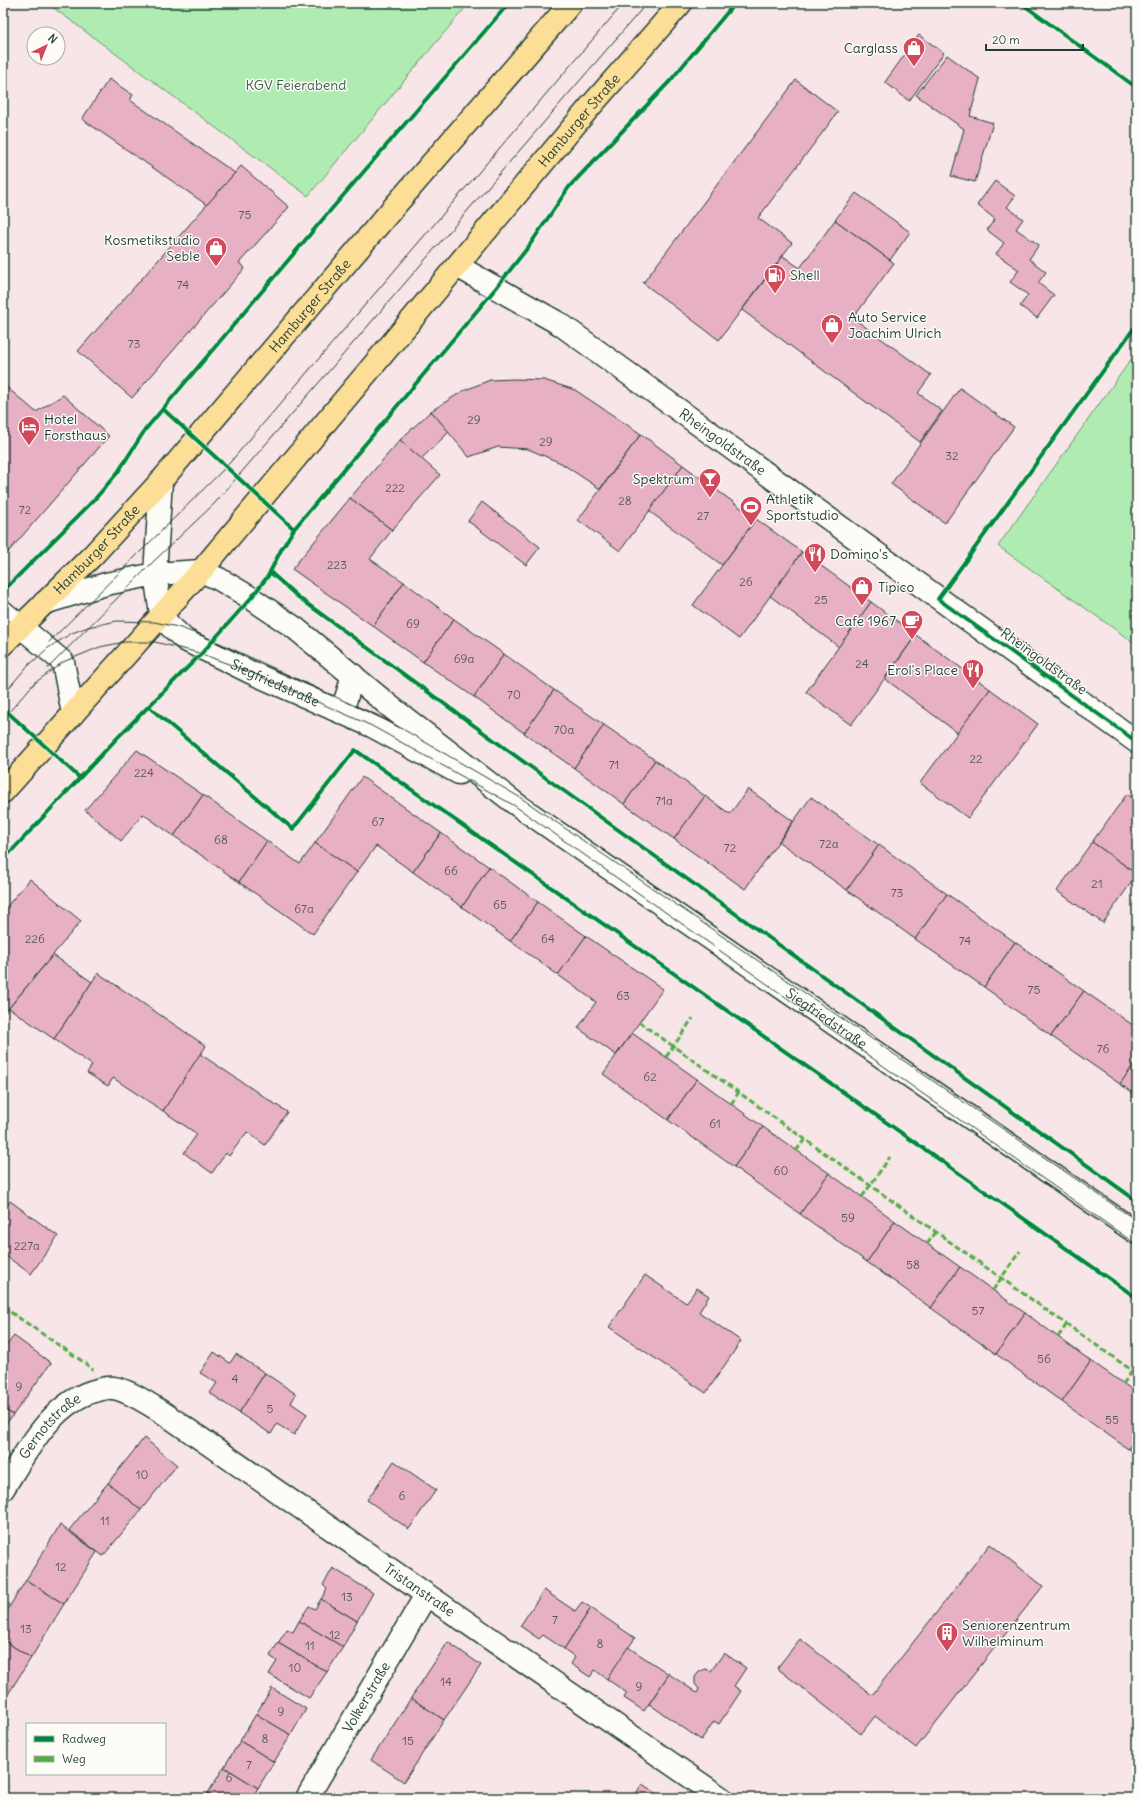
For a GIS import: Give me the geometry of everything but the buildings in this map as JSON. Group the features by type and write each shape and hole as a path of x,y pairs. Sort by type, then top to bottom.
{"main road":[{"name":"Hamburger Straße","path":"3,644 93,555 161,481 393,208 571,3"},
{"name":"Hamburger Straße","path":"3,792 201,571 589,108 681,3"}],"street":[{"name":"Rheingoldstraße","path":"457,266 560,324 1137,742"},
{"path":"161,481 155,574 161,614"},
{"name":"Hamburger Straße","path":"44,603 106,584 155,574 201,571"},
{"name":"Siegfriedstraße","path":"201,571 219,579 251,598 295,628 516,804 1137,1233"},
{"path":"3,612 21,625 63,662 73,714"},
{"name":"Siegfriedstraße","path":"161,614 169,625 185,640 250,672 372,726 516,804"},
{"path":"334,709 345,702 353,675"},
{"name":"Gernotstraße","path":"3,1489 36,1437 66,1404 88,1392 113,1388"},
{"name":"Tristanstraße","path":"113,1388 136,1396 165,1414 721,1798"},
{"name":"Volkerstraße","path":"307,1798 426,1595"}],"green space":[{"name":"KGV Feierabend","path":"47,3 469,3 308,196"},
{"path":"1137,351 1137,645 998,546"}],"tram line":[{"path":"49,642 226,467 624,3"},
{"path":"48,668 155,560 214,504 647,3"},
{"path":"27,667 48,648 72,633 88,627 117,621 154,622 178,627 213,640 394,724 521,798 1137,1221"},
{"path":"32,685 63,662 100,647 124,642 155,642 199,653 250,672 372,726 515,806 1137,1245"},
{"path":"3,695 30,663"},
{"path":"3,719 36,681"}],"marked path":[{"path":"666,1057 693,1018"},
{"path":"639,1022 1137,1374"},
{"path":"731,1104 739,1092"},
{"path":"796,1151 805,1139"},
{"path":"862,1197 890,1157"},
{"path":"927,1244 936,1232"},
{"path":"993,1290 1020,1251"},
{"path":"3,1307 93,1370"},
{"path":"1058,1337 1067,1324"},
{"path":"1123,1384 1137,1364"}],"cycle path":[{"path":"3,591 95,499 118,472 145,430 323,219 509,3"},
{"path":"3,860 120,735 201,654 251,598 268,576 281,550 294,529 496,288 529,246 569,187 670,81 735,3"},
{"path":"1021,3 1137,88"},
{"path":"1137,324 938,599 1137,742"},
{"path":"163,409 294,529"},
{"path":"270,572 298,597 550,781 1137,1201"},
{"path":"149,707 293,829 355,750 1137,1298"},
{"path":"3,708 80,778"}],"place":[{"name":"Carglass","path":"914,68"},
{"name":"Kosmetikstudio Seble","path":"216,268"},
{"name":"Shell","path":"775,294"},
{"name":"Auto Service Joachim Ulrich","path":"832,344"},
{"name":"Hotel Forsthaus","path":"29,446"},
{"name":"Spektrum","path":"710,498"},
{"name":"Athletik Sportstudio","path":"751,526"},
{"name":"Domino's","path":"815,574"},
{"name":"Tipico","path":"862,606"},
{"name":"Cafe 1967","path":"912,640"},
{"name":"Erol's Place","path":"973,690"},
{"name":"Seniorenzentrum Wilhelminum","path":"947,1652"}]}
